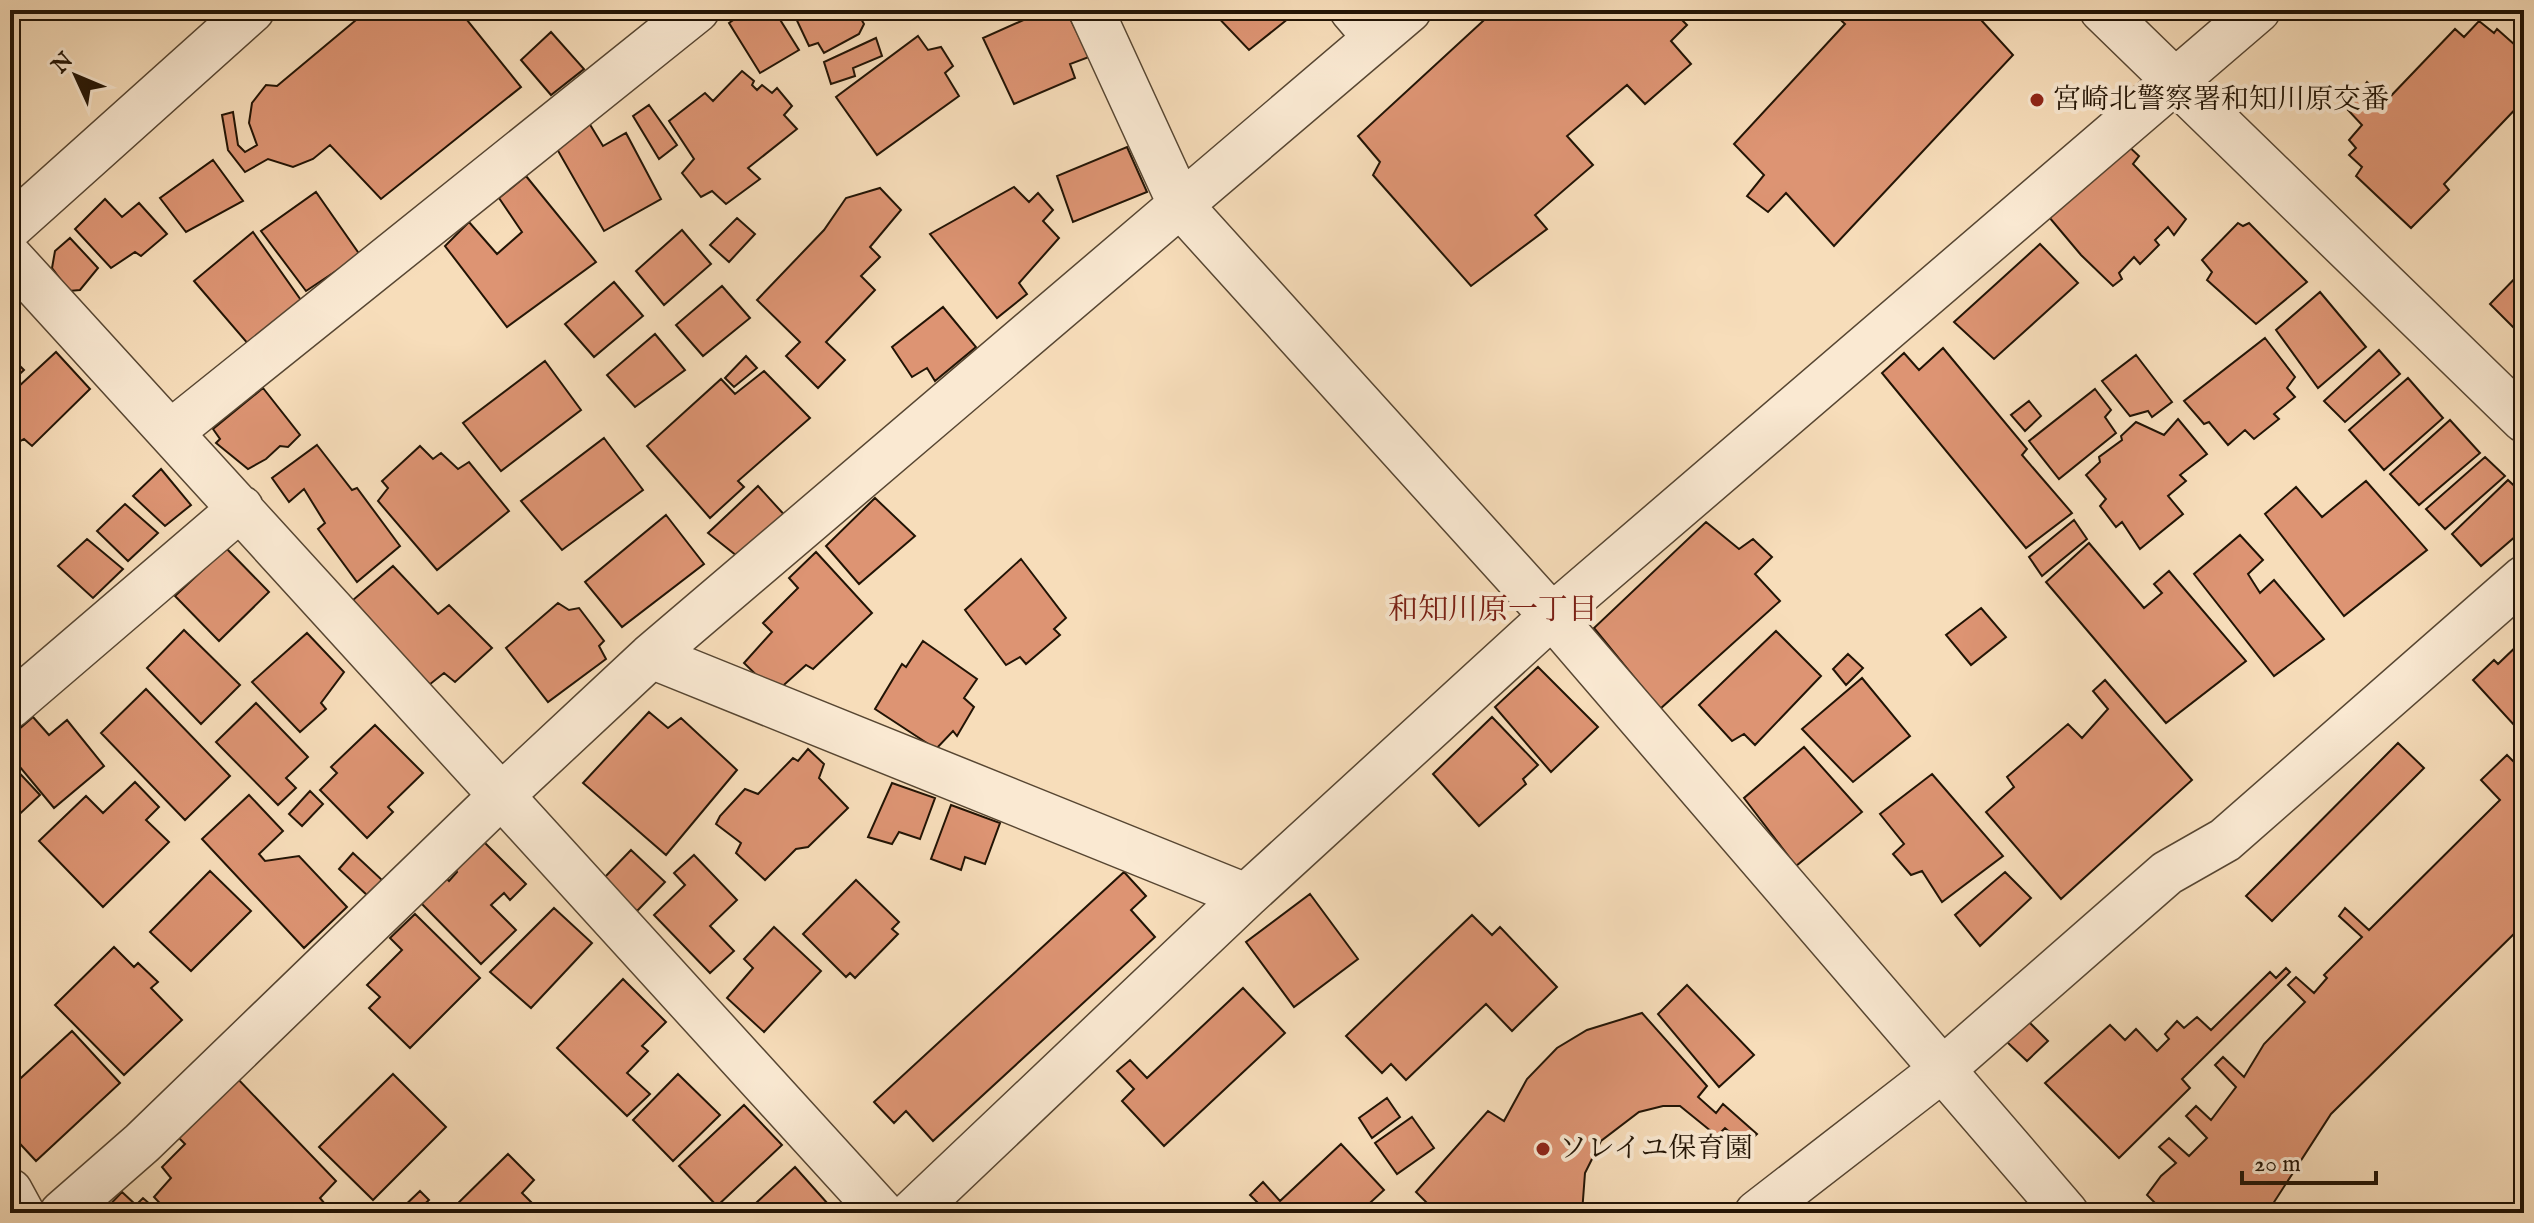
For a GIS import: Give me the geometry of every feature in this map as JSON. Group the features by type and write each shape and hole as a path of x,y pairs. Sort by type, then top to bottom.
{"street":[{"path":"10,227 252,10"},
{"path":"171,432 697,10"},
{"path":"1091,10 1181,206 1552,616 2066,1213"},
{"path":"62,1213 142,1143 502,795 651,656 1181,206 1364,24 1409,10"},
{"path":"2102,10 2524,420"},
{"path":"912,1213 1246,896 1552,616 2258,10"},
{"path":"10,257 882,1213"},
{"path":"10,706 241,508"},
{"path":"1757,1213 1943,1069 2167,873 2225,840 2524,578"},
{"path":"651,656 1246,896"},
{"path":"10,1191 22,1213"}],"building":[{"path":"368,10 459,10 521,87 381,199 330,145 313,159 293,167 268,159 245,172 228,150 222,115 233,112 238,145 245,152 257,145 249,123 252,103 266,85 277,86"},
{"path":"748,10 774,10 799,50 760,73 729,23"},
{"path":"792,10 856,10 864,24 859,34 824,53 818,43 809,46"},
{"path":"1046,10 1066,10 1089,57 1070,64 1075,78 1014,104 983,38"},
{"path":"1211,10 1299,10 1249,50"},
{"path":"1495,10 1672,10 1687,25 1671,41 1691,64 1645,104 1627,85 1567,136 1593,165 1535,215 1547,229 1471,286 1373,175 1380,162 1358,136"},
{"path":"1830,10 1972,10 2013,55 1834,246 1786,193 1768,212 1747,196 1764,175 1734,144 1845,24"},
{"path":"2479,21 2494,33 2497,29 2524,53 2520,65 2524,68 2524,100 2444,184 2449,190 2411,228 2356,176 2362,167 2349,155 2356,148 2349,140 2362,125 2347,109 2367,82 2387,100 2455,29 2464,37"},
{"path":"551,32 584,69 551,95 521,60"},
{"path":"918,36 928,50 941,47 953,66 945,73 959,96 877,155 836,97"},
{"path":"876,38 882,56 853,68 855,76 831,84 824,62"},
{"path":"742,71 754,81 752,85 757,90 762,85 772,93 777,88 792,106 784,115 797,129 748,168 760,179 726,204 712,191 701,197 682,173 694,159 669,121 705,93 713,101"},
{"path":"649,105 677,145 659,159 633,116"},
{"path":"586,118 603,146 626,133 661,199 604,231 557,149"},
{"path":"2124,142 2139,156 2133,164 2186,219 2174,235 2168,227 2155,240 2159,245 2140,264 2134,257 2119,273 2122,279 2113,286 2049,217"},
{"path":"1127,147 1147,192 1073,222 1057,176"},
{"path":"213,160 243,201 186,232 160,198"},
{"path":"526,176 596,262 507,327 445,246 469,222 497,254 522,232 499,198"},
{"path":"1014,187 1029,202 1038,193 1053,210 1043,221 1059,238 1019,283 1027,294 997,318 930,234"},
{"path":"880,188 901,210 870,247 880,257 861,276 875,290 826,342 845,360 818,388 786,356 800,342 757,300 824,230 846,198"},
{"path":"316,192 360,255 306,291 261,231"},
{"path":"105,199 122,217 139,203 167,234 141,256 135,252 111,268 75,229"},
{"path":"737,218 755,234 729,262 710,245"},
{"path":"2238,223 2243,226 2249,223 2307,282 2256,324 2207,280 2212,272 2202,260"},
{"path":"682,230 711,264 664,305 636,271"},
{"path":"253,232 303,303 249,345 194,281"},
{"path":"70,238 98,268 80,290 69,291 52,268 55,251"},
{"path":"2040,244 2078,283 1994,359 1954,322"},
{"path":"2524,269 2524,338 2490,304"},
{"path":"614,282 643,316 594,357 565,324"},
{"path":"722,286 750,318 703,356 676,325"},
{"path":"2320,292 2366,347 2318,388 2276,330"},
{"path":"943,307 976,347 935,381 927,368 912,377 892,347"},
{"path":"655,334 685,370 635,407 607,375"},
{"path":"2265,338 2295,377 2287,388 2295,397 2274,414 2279,419 2254,439 2245,430 2228,445 2209,422 2204,424 2184,401"},
{"path":"1943,348 2027,449 2022,455 2072,513 2026,548 1882,373 1904,353 1919,370"},
{"path":"2379,350 2400,374 2345,422 2324,401"},
{"path":"56,352 90,389 32,446 24,439 12,446 10,384 17,388"},
{"path":"2136,355 2172,402 2152,417 2148,411 2130,416 2102,381"},
{"path":"10,356 24,370 10,383"},
{"path":"746,356 757,368 734,387 725,378"},
{"path":"545,361 581,410 501,471 463,423"},
{"path":"764,371 810,418 738,481 744,487 710,518 647,446 721,379 735,394"},
{"path":"2408,378 2443,418 2384,470 2349,430"},
{"path":"263,388 300,435 288,447 280,446 248,469 216,443 220,439 213,429"},
{"path":"2095,389 2111,410 2105,417 2116,433 2059,479 2029,441"},
{"path":"2029,401 2041,416 2025,431 2011,415"},
{"path":"2178,419 2207,454 2180,475 2186,481 2168,496 2183,514 2140,549 2122,522 2116,527 2100,506 2106,499 2086,475 2100,462 2099,457 2122,440 2121,436 2136,422 2164,435"},
{"path":"2450,420 2480,453 2419,505 2390,474"},
{"path":"604,438 643,490 562,550 521,501"},
{"path":"317,445 352,490 357,488 400,546 357,582 318,529 325,523 304,489 289,502 272,478"},
{"path":"420,446 433,459 441,453 458,469 469,462 509,511 437,570 378,501 388,488 382,481"},
{"path":"2485,457 2505,476 2445,529 2426,509"},
{"path":"161,469 191,505 165,526 133,496"},
{"path":"2508,480 2524,495 2524,529 2481,566 2452,534"},
{"path":"2366,481 2427,550 2344,616 2265,514 2296,487 2322,517"},
{"path":"758,486 789,520 742,560 708,533"},
{"path":"875,498 915,536 859,584 826,546"},
{"path":"125,504 158,533 128,561 97,531"},
{"path":"666,515 704,564 622,627 585,582"},
{"path":"2074,520 2087,539 2042,576 2029,557"},
{"path":"1706,522 1739,549 1753,539 1772,557 1755,574 1780,601 1660,709 1594,628"},
{"path":"2240,535 2263,560 2248,574 2260,593 2274,580 2324,639 2274,676 2194,574"},
{"path":"87,539 123,569 93,598 58,566"},
{"path":"2089,543 2144,608 2162,593 2154,584 2169,571 2246,661 2166,723 2046,582"},
{"path":"226,548 269,592 219,641 175,596"},
{"path":"816,552 872,613 813,669 806,665 775,693 744,663 772,632 763,623 798,588 789,578"},
{"path":"1021,559 1066,618 1054,629 1060,635 1026,664 1020,657 1006,665 965,610"},
{"path":"393,566 438,614 449,605 492,648 455,682 444,673 429,685 353,600"},
{"path":"558,603 569,610 579,608 604,641 599,646 606,659 548,702 506,648"},
{"path":"1981,608 2006,637 1971,665 1946,635"},
{"path":"184,630 240,685 201,724 147,668"},
{"path":"1776,631 1821,676 1755,745 1744,734 1732,741 1699,705"},
{"path":"307,633 344,672 321,703 326,709 300,732 252,682"},
{"path":"923,641 977,679 964,698 974,707 957,736 953,731 936,749 875,709 902,664 906,667"},
{"path":"2522,641 2524,736 2473,680 2494,660 2498,664"},
{"path":"1848,654 1863,668 1846,685 1833,669"},
{"path":"1538,667 1598,727 1551,772 1495,707"},
{"path":"1862,678 1910,736 1853,782 1802,729"},
{"path":"2105,680 2192,780 2061,899 1986,812 2014,787 2007,777 2068,724 2082,738 2108,709 2093,691"},
{"path":"146,689 230,776 185,820 101,733"},
{"path":"256,703 308,757 286,778 296,788 278,805 216,742"},
{"path":"649,712 668,728 681,718 737,770 666,855 583,783"},
{"path":"33,717 49,735 67,720 104,766 54,808 10,755 10,737"},
{"path":"1492,717 1538,765 1523,779 1526,784 1479,826 1433,774"},
{"path":"375,725 423,773 388,807 393,812 367,838 320,790 337,773 331,767"},
{"path":"2398,743 2424,768 2272,921 2246,896"},
{"path":"1804,747 1862,812 1796,866 1744,798"},
{"path":"808,749 824,764 819,778 848,808 808,847 796,849 765,880 736,853 741,843 716,824 745,789 758,794 793,758 798,761"},
{"path":"2507,755 2524,772 2524,924 2331,1114 2267,1213 2165,1213 2147,1195 2176,1163 2159,1147 2169,1138 2189,1156 2207,1138 2186,1116 2196,1106 2211,1120 2236,1087 2215,1065 2223,1057 2244,1077 2264,1044 2305,1002 2288,985 2296,977 2314,993 2327,978 2324,975 2362,937 2339,916 2345,908 2369,930 2500,800 2481,780"},
{"path":"10,763 40,795 10,823"},
{"path":"1932,774 2003,856 1942,902 1922,871 1911,875 1893,854 1904,844 1880,814"},
{"path":"135,782 159,807 146,820 169,842 103,907 39,841 86,796 103,813"},
{"path":"892,783 935,798 920,839 899,832 892,844 868,837"},
{"path":"310,791 323,804 302,826 289,814"},
{"path":"249,795 283,831 259,854 265,861 299,856 347,907 304,948 202,839"},
{"path":"951,805 1000,823 985,864 965,857 961,870 931,859"},
{"path":"482,840 526,884 510,900 504,893 491,905 516,930 481,964 419,901 445,877 449,881 457,872 455,867"},
{"path":"631,850 665,882 637,911 604,878"},
{"path":"353,853 382,880 368,896 339,869"},
{"path":"694,855 737,900 710,926 734,951 710,973 654,915 685,885 674,873"},
{"path":"210,871 251,911 191,971 150,932"},
{"path":"1124,872 1146,896 1131,910 1155,937 933,1141 906,1111 894,1123 874,1102"},
{"path":"2005,872 2031,898 1980,946 1955,915"},
{"path":"856,880 899,922 892,929 898,934 855,978 850,973 846,977 803,934"},
{"path":"1310,894 1358,959 1294,1007 1246,942"},
{"path":"554,908 592,943 531,1008 490,972"},
{"path":"415,914 480,978 410,1048 369,1008 380,997 367,985 402,950 390,938"},
{"path":"1472,915 1492,935 1500,927 1557,987 1512,1031 1486,1004 1406,1080 1391,1064 1382,1073 1346,1036"},
{"path":"774,927 821,971 764,1032 727,998 753,968 744,959"},
{"path":"114,947 134,967 138,963 158,982 151,988 182,1020 124,1075 55,1005"},
{"path":"2286,968 2290,972 2182,1079 2190,1088 2119,1158 2045,1083 2110,1025 2125,1040 2136,1029 2157,1051 2169,1039 2165,1034 2177,1021 2184,1028 2197,1017 2211,1030 2270,972 2276,978"},
{"path":"623,979 666,1022 642,1046 648,1051 627,1073 650,1094 627,1116 557,1048"},
{"path":"1687,985 1754,1055 1719,1087 1658,1014"},
{"path":"1243,988 1285,1033 1164,1146 1122,1101 1134,1089 1117,1071 1130,1060 1147,1078"},
{"path":"1642,1013 1707,1086 1698,1097 1716,1113 1723,1104 1757,1134 1745,1145 1725,1128 1717,1136 1680,1106 1663,1106 1639,1112 1601,1141 1585,1173 1582,1213 1437,1213 1416,1192 1488,1111 1504,1121 1527,1079 1557,1048 1587,1030"},
{"path":"2028,1021 2048,1041 2027,1061 2007,1042"},
{"path":"72,1031 120,1083 36,1161 10,1133 10,1088"},
{"path":"393,1074 446,1127 373,1200 319,1147"},
{"path":"678,1074 720,1115 673,1161 633,1120"},
{"path":"235,1076 336,1181 320,1198 329,1209 326,1213 169,1213 154,1197 171,1178 162,1167 185,1144 175,1134"},
{"path":"1387,1098 1400,1117 1372,1138 1359,1118"},
{"path":"744,1105 782,1145 717,1206 679,1166"},
{"path":"1412,1117 1434,1148 1397,1174 1375,1143"},
{"path":"1341,1144 1384,1190 1359,1213 1255,1213 1262,1207 1250,1195 1263,1182 1280,1201"},
{"path":"508,1154 534,1180 522,1193 542,1213 448,1213"},
{"path":"795,1167 828,1204 818,1213 745,1213"},
{"path":"420,1191 429,1200 415,1213 397,1213"},
{"path":"122,1192 136,1205 143,1198 160,1213 102,1213"}],"place":[{"name":"宮崎北警察署和知川原交番","path":"2037,100"},
{"name":"ソレイユ保育園","path":"1543,1149"}],"district":[{"name":"和知川原一丁目","path":"1493,611"}]}
